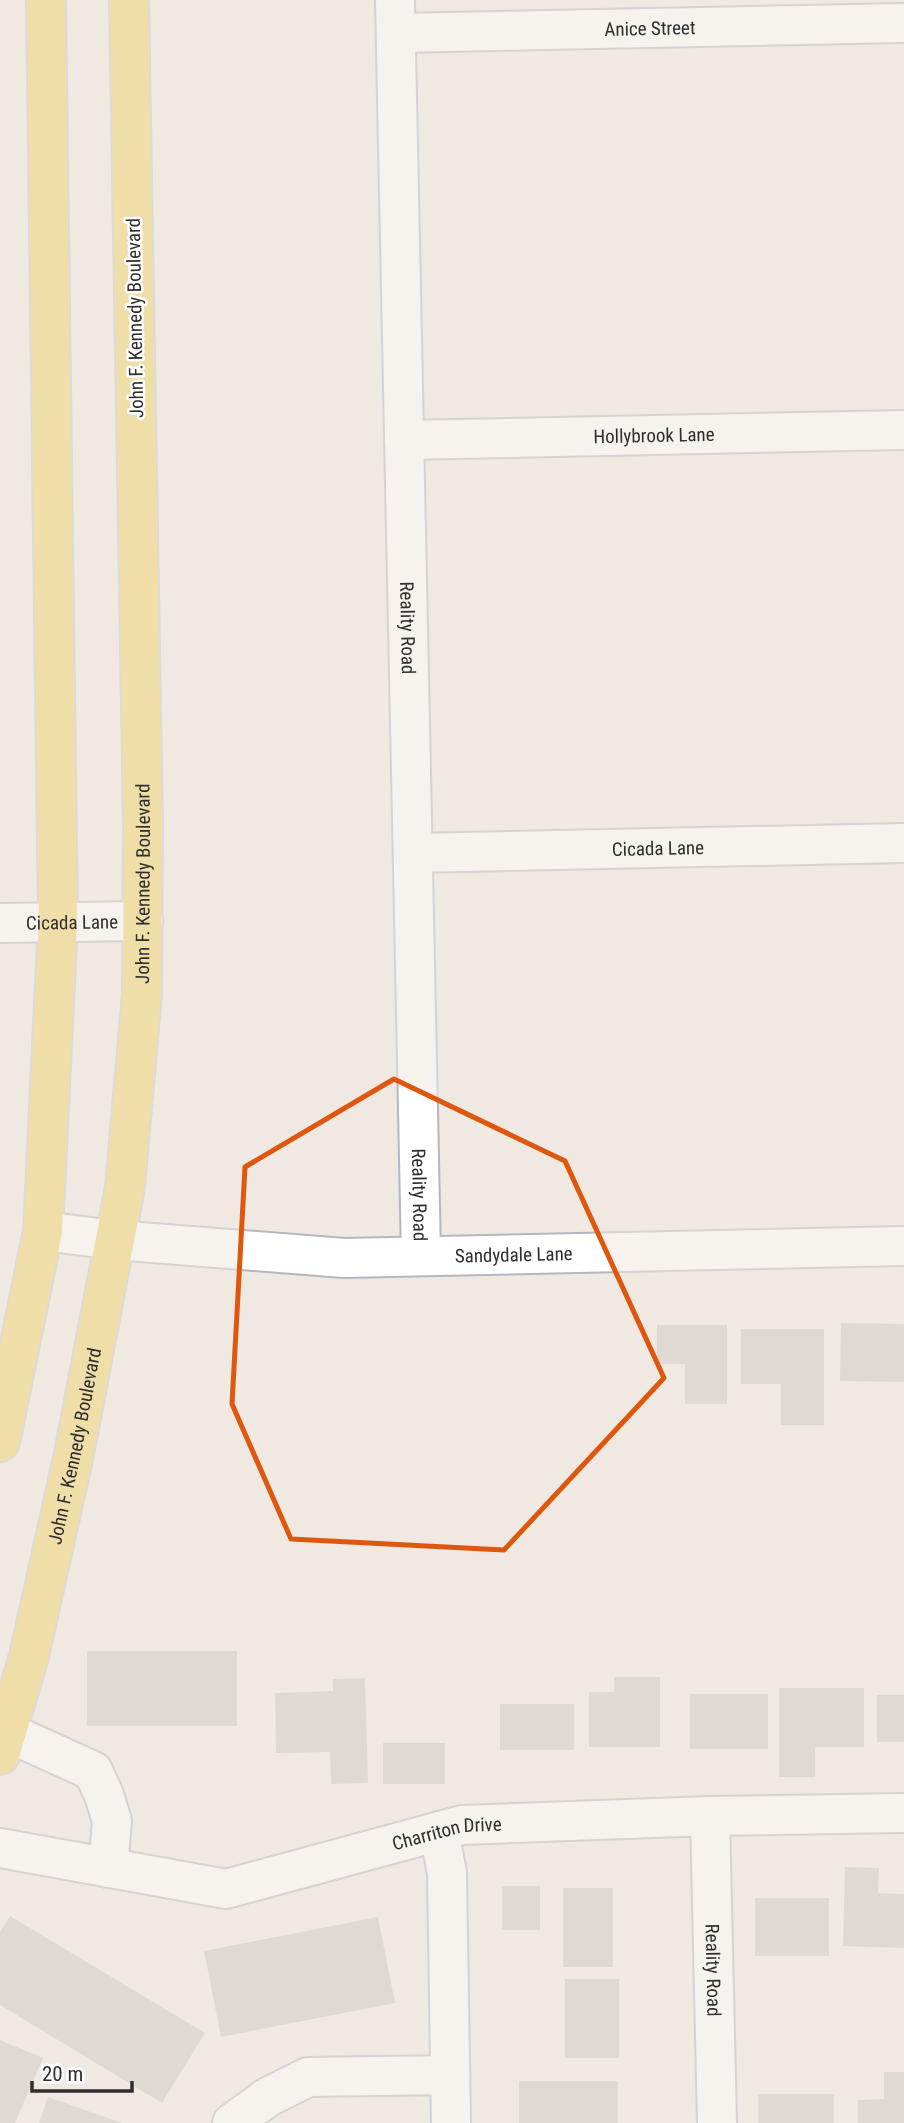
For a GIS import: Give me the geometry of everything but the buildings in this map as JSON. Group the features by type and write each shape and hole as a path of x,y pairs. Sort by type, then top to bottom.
{"main road":[{"path":"0,1442 43,1231 58,922 46,0"},
{"name":"John F. Kennedy Boulevard","path":"3,1743 29,1656 74,1454 115,1240 125,1186 142,994 143,825 129,0"}],"street":[{"name":"Anice Street","path":"395,16 904,23"},
{"name":"Reality Road","path":"395,16 421,1255"},
{"name":"Hollybrook Lane","path":"404,440 904,430"},
{"name":"Cicada Lane","path":"413,853 904,843"},
{"name":"Cicada Lane","path":"0,923 143,921"},
{"name":"Sandydale Lane","path":"43,1231 115,1240 344,1258 904,1246"},
{"path":"3,1743 93,1771 112,1821 108,1868"},
{"name":"Charriton Drive","path":"0,1848 226,1889 462,1825 710,1816 904,1813"},
{"name":"Reality Road","path":"710,1816 717,2123"},
{"path":"439,1831 447,1872 450,2123"},
{"path":"232,2123 268,2097 308,2077 450,2075"}],"highlighted area":[{"path":"394,1079 565,1161 664,1378 504,1550 291,1539 232,1404 245,1167"}]}
